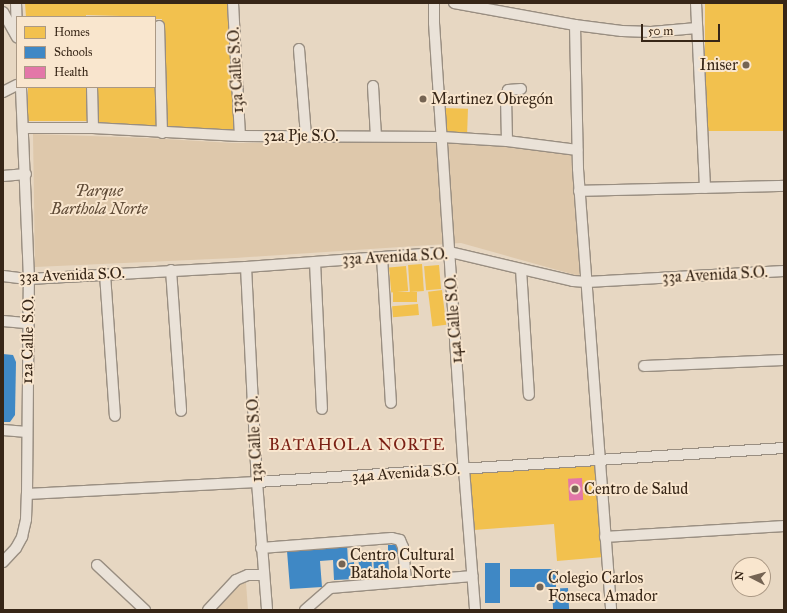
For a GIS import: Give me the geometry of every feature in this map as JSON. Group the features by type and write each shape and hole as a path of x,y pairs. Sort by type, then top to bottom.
{"street":[{"path":"16,3 17,16"},
{"name":"13a Calle S.O.","path":"233,3 240,136"},
{"name":"14a Calle S.O.","path":"434,3 464,469 475,610"},
{"path":"454,3 575,25 630,31 651,32 697,28"},
{"path":"696,3 706,188"},
{"path":"3,12 16,35"},
{"path":"575,25 577,150 611,610"},
{"path":"159,26 162,133"},
{"path":"299,49 306,136"},
{"path":"3,92 16,86"},
{"path":"373,86 376,136"},
{"name":"12a Calle S.O.","path":"3,562 16,548 22,537 26,519 27,494 29,279 26,174 21,88"},
{"path":"92,88 93,128"},
{"path":"507,141 506,97 508,90 521,88"},
{"name":"32a Pje S.O.","path":"24,128 93,128 162,133 240,136 442,137 507,141 577,150"},
{"path":"3,176 26,174"},
{"path":"580,191 784,186"},
{"name":"33a Avenida S.O.","path":"3,276 29,279 246,267 450,252 573,281 587,282 784,271"},
{"path":"382,257 390,403"},
{"path":"315,262 322,408"},
{"name":"13a Calle S.O.","path":"246,267 261,548 267,610"},
{"path":"521,269 529,395"},
{"path":"171,270 181,411"},
{"path":"105,274 115,416"},
{"path":"3,321 28,323"},
{"path":"644,366 784,360"},
{"path":"3,430 27,432"},
{"name":"34a Avenida S.O.","path":"27,494 257,482 784,448"},
{"path":"606,537 784,526"},
{"path":"261,548 392,538 400,540 403,547 406,581"},
{"path":"97,565 145,610"},
{"path":"208,610 236,580 248,575 264,575"},
{"path":"305,610 330,588 472,576"}],"green space":[{"name":"Parque Barthola Norte","path":"33,134 232,143 466,143 571,154 581,264 579,276 461,243 235,258 35,267"},
{"path":"236,580 246,583 248,610 208,610"}],"building: Homes":[{"path":"25,3 227,3 234,132 167,126 162,19 156,19 156,16 26,16"},
{"name":"Iniser","path":"705,3 784,3 784,131 705,131"},
{"path":"28,88 87,88 87,121 28,121"},
{"path":"97,88 155,88 157,127 98,122"},
{"path":"443,108 468,109 467,135 442,134"},
{"path":"422,264 424,291 410,292 408,265"},
{"path":"439,265 441,289 426,290 424,266"},
{"path":"406,266 408,291 391,292 389,267"},
{"path":"442,290 446,325 432,326 428,292"},
{"path":"393,292 417,292 417,302 393,302"},
{"path":"418,304 419,315 393,317 392,306"},
{"name":"Centro de Salud","path":"598,462 604,557 557,561 554,524 474,530 470,473"}],"building: Schools":[{"path":"3,354 13,355 16,362 15,415 10,422 3,422"},
{"path":"347,543 348,563 354,562 355,579 334,580 333,560 320,561 322,587 290,589 287,551 332,548 332,544"},
{"path":"388,545 400,545 400,556 388,556"},
{"path":"388,552 389,574 374,575 373,553"},
{"path":"371,553 372,569 359,570 358,554"},
{"path":"485,563 500,563 500,603 485,603"},
{"path":"510,569 556,569 556,587 510,587"},
{"path":"568,588 569,610 553,610 552,589"}],"building: Health":[{"name":"Centro de Salud","path":"582,478 583,500 569,501 568,479"}],"place":[{"name":"Iniser","path":"746,65"},
{"name":"Martinez Obregón","path":"423,99"},
{"name":"Centro de Salud","path":"575,489"},
{"name":"Centro Cultural Batahola Norte","path":"342,564"},
{"name":"Colegio Carlos Fonseca Amador","path":"540,587"}],"district":[{"name":"BATAHOLA NORTE","path":"357,445"}]}
